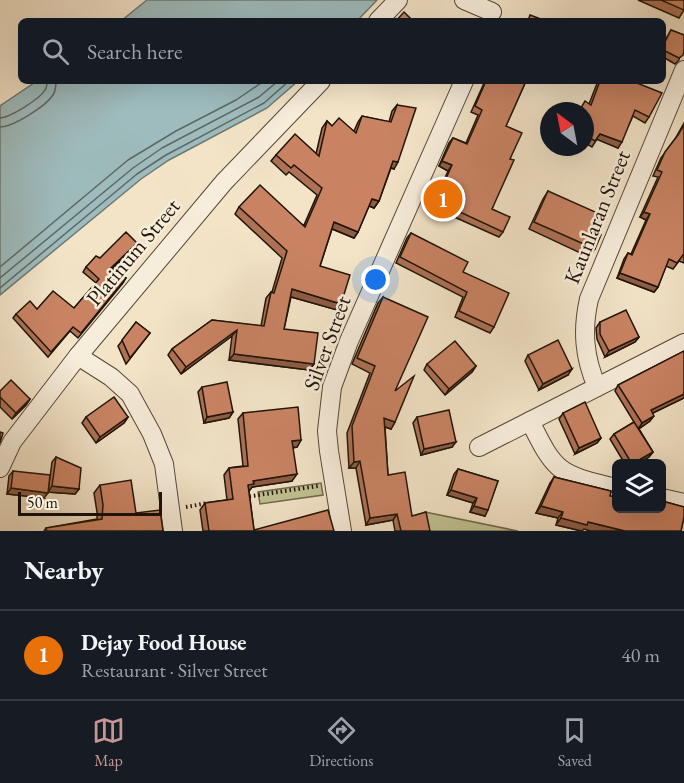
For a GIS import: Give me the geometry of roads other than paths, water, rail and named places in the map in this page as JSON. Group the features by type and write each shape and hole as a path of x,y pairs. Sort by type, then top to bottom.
{"street":[{"path":"381,18 398,0"},
{"path":"464,0 493,11"},
{"name":"Kaunlaran Street","path":"597,387 589,370 584,339 584,320 589,298 684,69"},
{"name":"Platinum Street","path":"0,468 12,442 78,356 224,182 318,84"},
{"name":"Silver Street","path":"342,531 327,431 328,408 339,364 463,84"},
{"path":"479,447 684,343"},
{"path":"78,356 111,376 130,394 153,434 164,464 173,531"},
{"path":"530,421 545,452 561,471 612,487"},
{"path":"666,499 684,502"}],"water":[{"path":"147,0 377,0 360,18 125,18"},
{"path":"33,84 295,84 267,108 169,160 141,179 0,295 0,106"}],"place":[{"name":"Dejay Food House","path":"443,199"}]}
